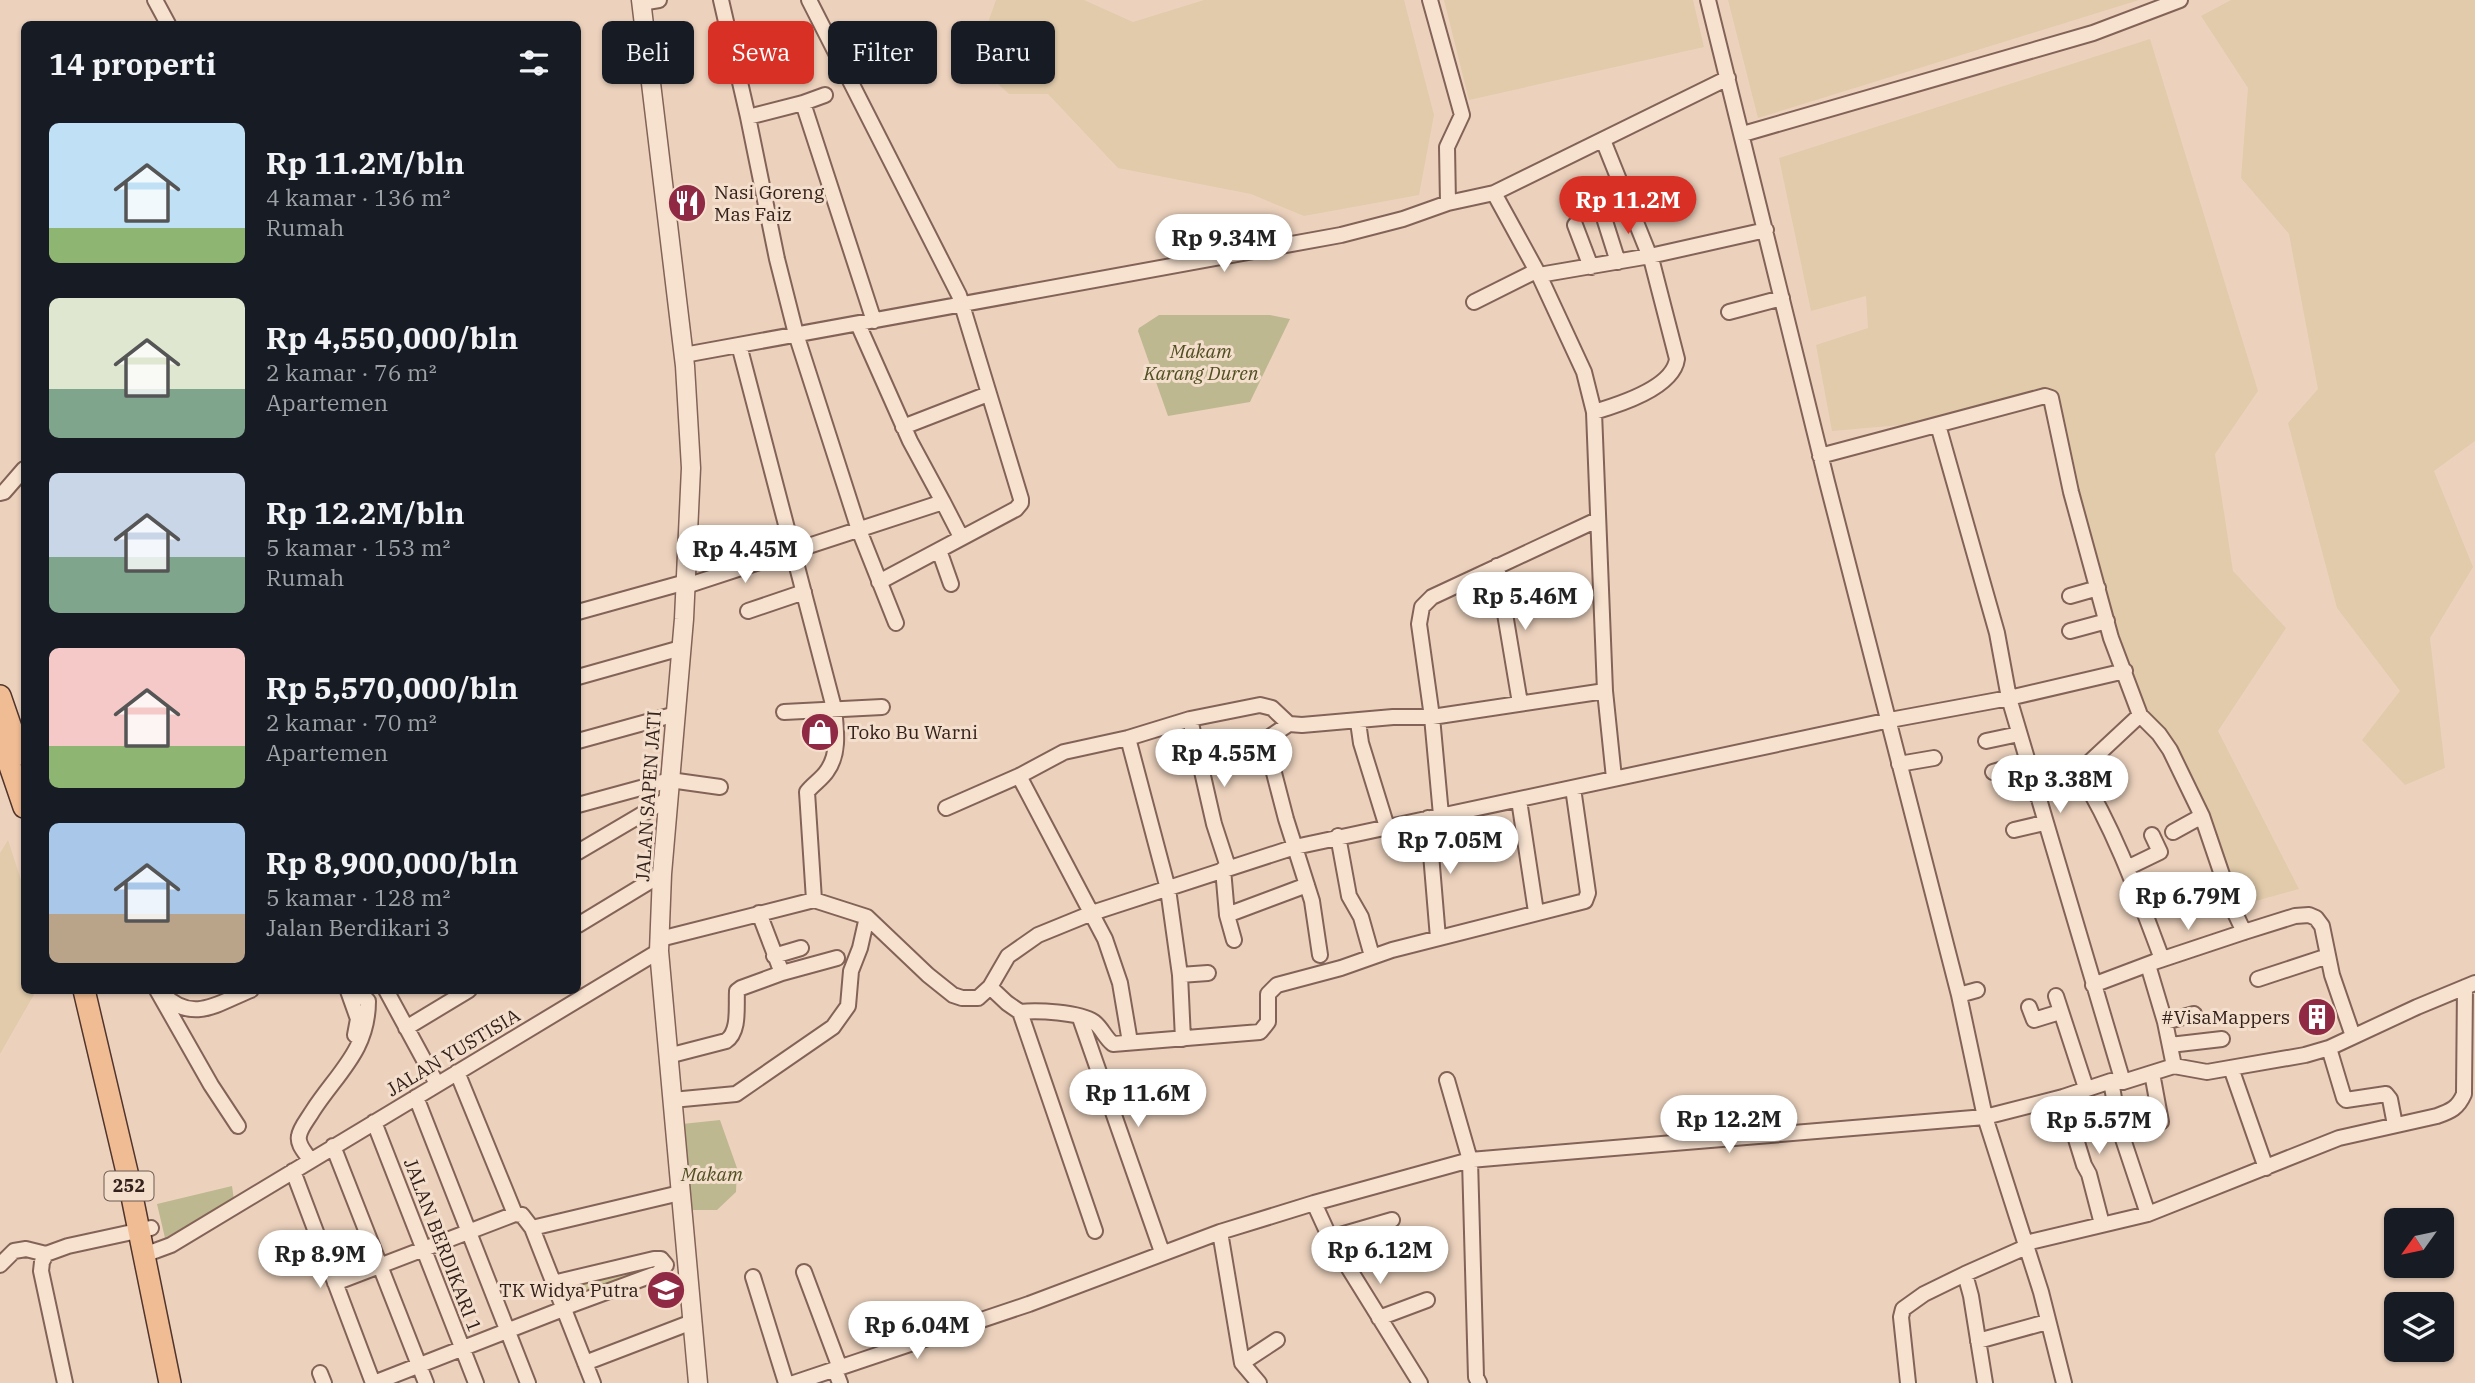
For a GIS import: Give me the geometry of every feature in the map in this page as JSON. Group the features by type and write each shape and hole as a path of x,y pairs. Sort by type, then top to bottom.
{"main road":[{"path":"0,696 21,757"},
{"path":"0,737 21,798"},
{"name":"252","path":"85,994 145,1229"},
{"name":"252","path":"99,994 150,1253 182,1383"},
{"name":"252","path":"150,1253 170,1383"}],"street":[{"path":"155,0 166,21"},
{"path":"721,0 777,259 796,334 859,530 896,623"},
{"path":"809,0 962,304 1021,503 1016,509 879,582"},
{"path":"1430,0 1461,108 1460,121 1447,146 1448,203"},
{"path":"1708,0 1820,456 1959,995 1984,1117 2041,1292 2064,1383"},
{"path":"1743,134 2093,33 2180,0"},
{"name":"JALAN SAPEN JATI","path":"647,1 666,212 684,355 691,492 662,874 660,945 697,1383"},
{"path":"684,355 1341,235 1403,219 1448,203 1494,192 1728,78"},
{"path":"748,117 774,104 803,103 825,95"},
{"path":"803,103 874,321"},
{"path":"1594,411 1626,402 1648,390 1674,370 1677,363 1650,256 1603,140"},
{"path":"1494,192 1537,273 1587,379 1594,411 1605,691 1614,778"},
{"path":"1605,221 1618,262"},
{"path":"1575,225 1591,267"},
{"path":"1474,302 1537,273 1591,267 1650,256 1766,230"},
{"path":"1729,312 1782,298"},
{"path":"859,324 903,427 961,537"},
{"path":"739,345 834,708 836,747 833,760 826,773 807,792 814,900 867,917 928,975 953,995 962,998 978,998 990,987 1001,964 1014,950 1038,935 1092,913 1295,847 1889,720 2009,698 2125,671"},
{"path":"903,427 989,394"},
{"path":"1820,456 2045,396 2051,398 2071,492 2107,621 2140,715 2170,750 2202,816 2244,932"},
{"path":"1938,425 1997,633 2009,698 2093,985 2117,1081 2119,1127 2148,1214"},
{"path":"1,472 20,472"},
{"path":"2,492 20,472"},
{"path":"581,611 686,584 943,502"},
{"path":"1438,938 1432,717 1419,624 1422,607 1432,597 1597,520"},
{"path":"939,550 951,584"},
{"path":"1497,566 1520,703"},
{"path":"2070,596 2098,588"},
{"path":"748,611 804,592"},
{"path":"2070,632 2107,621"},
{"path":"581,676 681,648"},
{"path":"1320,955 1312,901 1266,746 1271,736 1289,724 1432,717 1605,691"},
{"path":"946,808 1077,748 1128,738 1190,719 1260,705 1272,708 1289,724"},
{"path":"784,712 882,707"},
{"path":"581,740 676,714"},
{"path":"2036,795 2079,772 2140,715"},
{"path":"1190,719 1226,868 1227,915 1234,940"},
{"path":"1358,722 1361,743 1387,827"},
{"path":"1986,741 2019,734"},
{"path":"1128,738 1168,888 1180,975 1183,1039"},
{"path":"1899,764 1934,758"},
{"path":"1993,772 2027,762"},
{"path":"2079,772 2096,799 2127,867 2155,962 2174,1066"},
{"path":"1019,776 1105,939 1117,973 1130,1042"},
{"path":"581,804 670,780 720,787"},
{"path":"1020,1012 1057,1012 1080,1018 1096,1024 1110,1042 1260,1032 1268,1022 1267,1000 1273,988 1372,956 1585,901 1587,898 1573,788"},
{"path":"581,850 668,799"},
{"path":"1519,800 1536,912"},
{"path":"2173,832 2202,816"},
{"path":"2014,830 2045,823"},
{"path":"2127,867 2160,852 2152,835"},
{"path":"1339,836 1349,896 1366,929 1372,956"},
{"path":"581,923 662,874"},
{"path":"1227,915 1307,885"},
{"name":"JALAN YUSTISIA","path":"150,1253 457,1072 660,945 759,913 814,900"},
{"path":"759,913 782,973"},
{"path":"2093,985 2244,932 2295,916 2309,915 2322,926 2332,975 2353,1036"},
{"path":"672,1100 736,1094 833,1027 848,1006 850,971 860,948 867,917"},
{"path":"774,956 801,948"},
{"path":"2258,979 2328,956"},
{"path":"668,1056 729,1040 735,1029 738,990 782,973 837,958"},
{"path":"1180,975 1208,973"},
{"path":"794,1383 838,1374 1220,1232 1470,1160 1984,1117 2174,1066 2207,1072 2305,1055 2329,1048 2470,985 2464,1094 2459,1105 2446,1114 2340,1138 2148,1214 2030,1242 2026,1247 1924,1294 1903,1308 1901,1317 1908,1383"},
{"path":"990,987 1020,1012 1095,1231"},
{"path":"1959,995 1977,990"},
{"path":"160,994 211,1085 238,1126"},
{"path":"163,994 181,1008 195,1011 240,994"},
{"path":"388,994 437,1084"},
{"path":"406,1028 462,994"},
{"path":"354,996 358,1019 356,1033 292,1134 293,1149 304,1164 335,1283 374,1383 658,1273 666,1265 661,1259 654,1259 553,1283"},
{"path":"2056,996 2086,1088"},
{"path":"2029,1007 2034,1020 2060,1012"},
{"path":"2165,1022 2194,1014"},
{"path":"1080,1018 1162,1252"},
{"path":"2170,1045 2222,1039"},
{"path":"2329,1048 2344,1098 2346,1100 2386,1094 2390,1099 2395,1125"},
{"path":"2231,1068 2266,1168"},
{"path":"457,1072 516,1214"},
{"path":"2152,1073 2161,1122"},
{"path":"1447,1080 1470,1160 1474,1381"},
{"path":"415,1097 528,1383"},
{"path":"2063,1097 2089,1174 2102,1224"},
{"name":"JALAN BERDIKARI 1","path":"374,1122 476,1383"},
{"path":"333,1146 426,1383"},
{"path":"532,1228 680,1194"},
{"path":"1314,1203 1330,1238 1420,1383"},
{"path":"335,1283 522,1214 532,1228 593,1383"},
{"path":"1330,1238 1392,1220"},
{"path":"0,1265 14,1251 26,1249 46,1254 145,1229"},
{"path":"1220,1232 1242,1363 1259,1383"},
{"path":"46,1254 41,1271 65,1383"},
{"path":"804,1272 838,1374"},
{"path":"1965,1274 1985,1383"},
{"path":"753,1277 786,1383"},
{"path":"1379,1318 1427,1300"},
{"path":"585,1363 692,1322"},
{"path":"1978,1341 2047,1322"},
{"path":"1242,1363 1277,1340"}],"shaded area":[{"path":"996,0 1084,0 1133,22 1204,0 1404,0 1434,115 1419,195 1304,216 1251,194 1118,168 1048,94 1009,94 998,84 1055,84 1055,21 989,21"},
{"path":"1444,0 1693,0 1704,47 1469,100"},
{"path":"1728,0 2139,0 1758,118"},
{"path":"2231,0 2475,0 2475,441 2434,471 2473,567 2430,638 2445,768 2405,785 2362,740 2400,691 2337,608 2288,423 2318,389 2289,234 2241,178 2248,88 2201,16"},
{"path":"2150,39 2258,391 2215,454 2233,571 2286,628 2218,731 2299,889 2234,907 2185,775 2121,682 2040,397 1935,422 1832,431 1816,345 1868,328 1866,296 1811,311 1779,158"},
{"path":"8,840 21,880 21,994 34,994 0,1054 0,853"},
{"path":"663,1263 566,1304 558,1285"}],"green space":[{"name":"Makam Karang Duren","path":"1159,315 1270,315 1290,319 1250,402 1168,416 1138,331"},
{"name":"Makam","path":"720,1120 737,1168 736,1192 717,1210 691,1210 682,1124"},
{"path":"232,1186 234,1200 165,1238 157,1204"}],"place":[{"name":"Nasi Goreng Mas Faiz","path":"687,203"},
{"name":"Toko Bu Warni","path":"820,732"},
{"name":"#VisaMappers","path":"2317,1017"},
{"name":"TK Widya Putra","path":"666,1290"}]}
